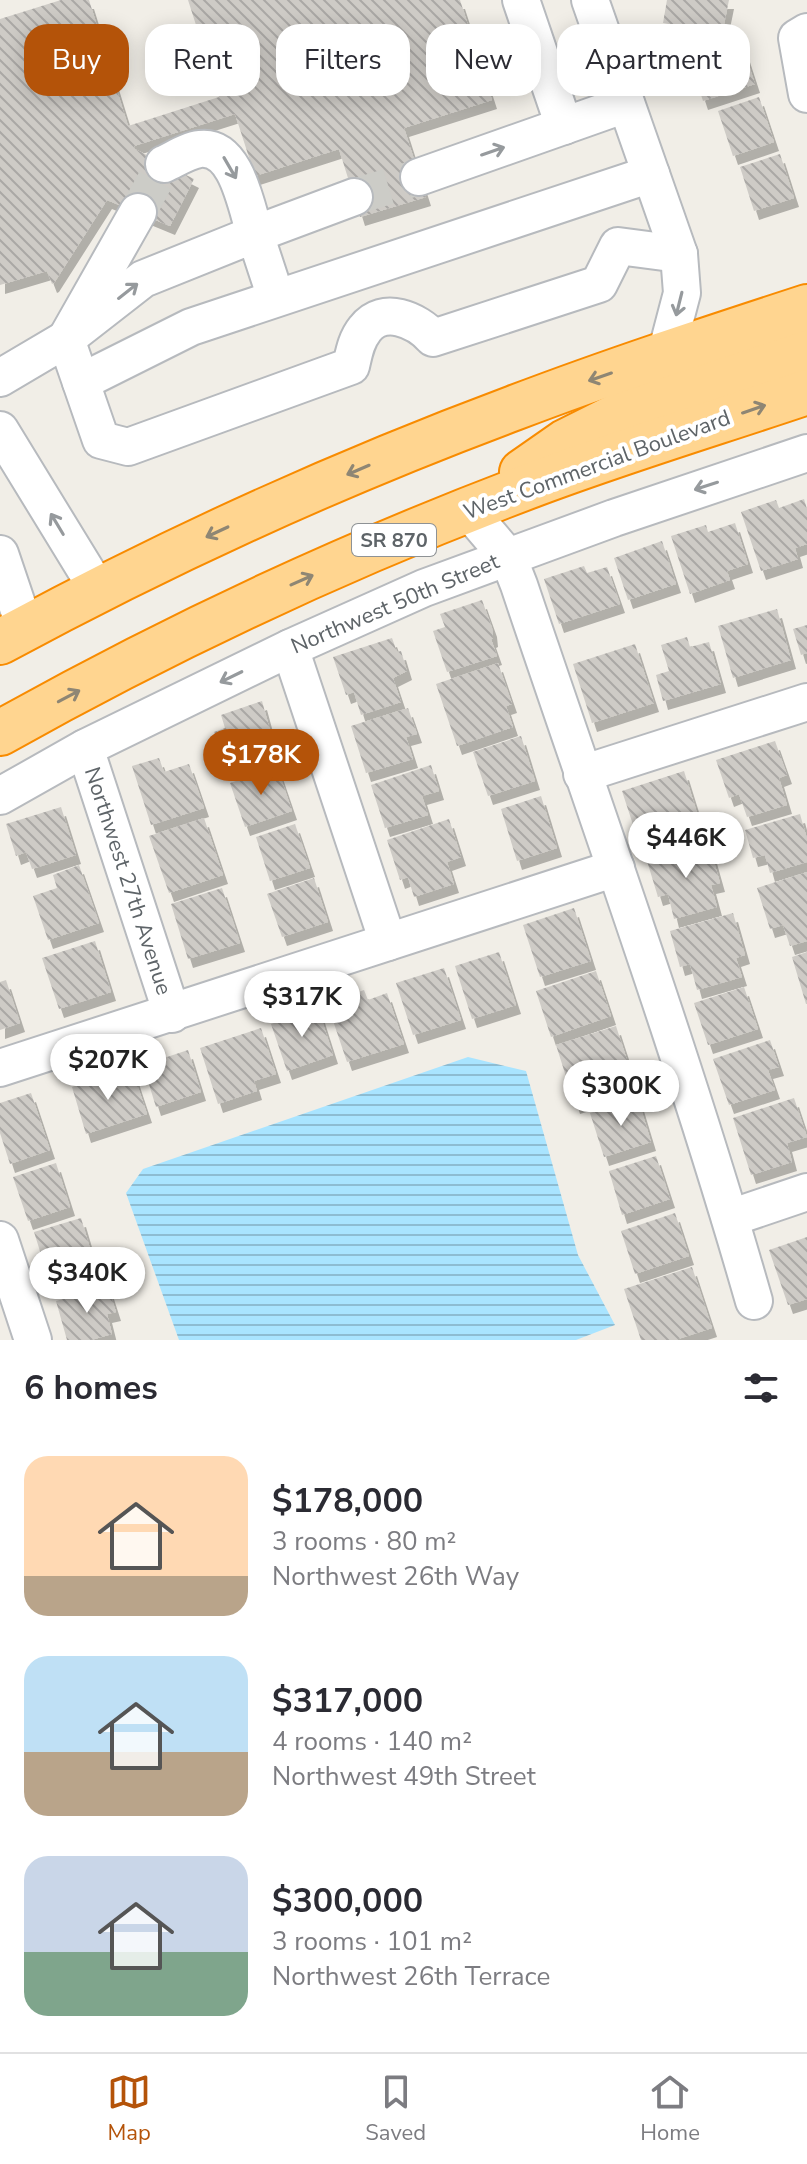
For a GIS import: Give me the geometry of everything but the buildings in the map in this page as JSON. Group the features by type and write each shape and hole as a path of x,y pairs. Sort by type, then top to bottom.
{"highway":[{"path":"13,635 213,533 364,467 515,407 807,307"},
{"path":"468,510 565,442 594,426 650,403 807,349"},
{"name":"West Commercial Boulevard","path":"0,733 143,657 280,590 468,510 592,463 807,392"}],"street":[{"path":"521,0 564,126"},
{"path":"590,0 679,254 682,293 666,354"},
{"path":"802,35 807,94"},
{"path":"419,177 626,104"},
{"path":"164,164 199,149 219,151 232,164 276,298"},
{"path":"81,382 191,327 651,174"},
{"path":"138,212 66,339 101,440 128,447 351,366 357,342 367,325 386,317 403,318 422,325 433,338 599,284 618,246 598,191"},
{"path":"0,378 66,339 143,279 354,197"},
{"path":"618,246 679,254"},
{"path":"0,430 98,590"},
{"name":"Northwest 50th Street","path":"0,796 85,748 290,648 424,588 614,518 807,453"},
{"path":"468,510 508,557 616,868 754,1301"},
{"path":"0,554 13,635"},
{"path":"290,648 388,942"},
{"path":"582,774 807,702"},
{"name":"Northwest 27th Avenue","path":"85,748 172,1014"},
{"path":"0,1068 616,868"},
{"path":"730,1218 807,1192"},
{"path":"0,1240 33,1340"}],"water":[{"path":"468,1057 526,1071 578,1255 615,1325 576,1340 179,1340 126,1193 143,1169"}],"tunnel":[{"path":"138,212 164,164"},
{"path":"354,197 419,177"}]}
